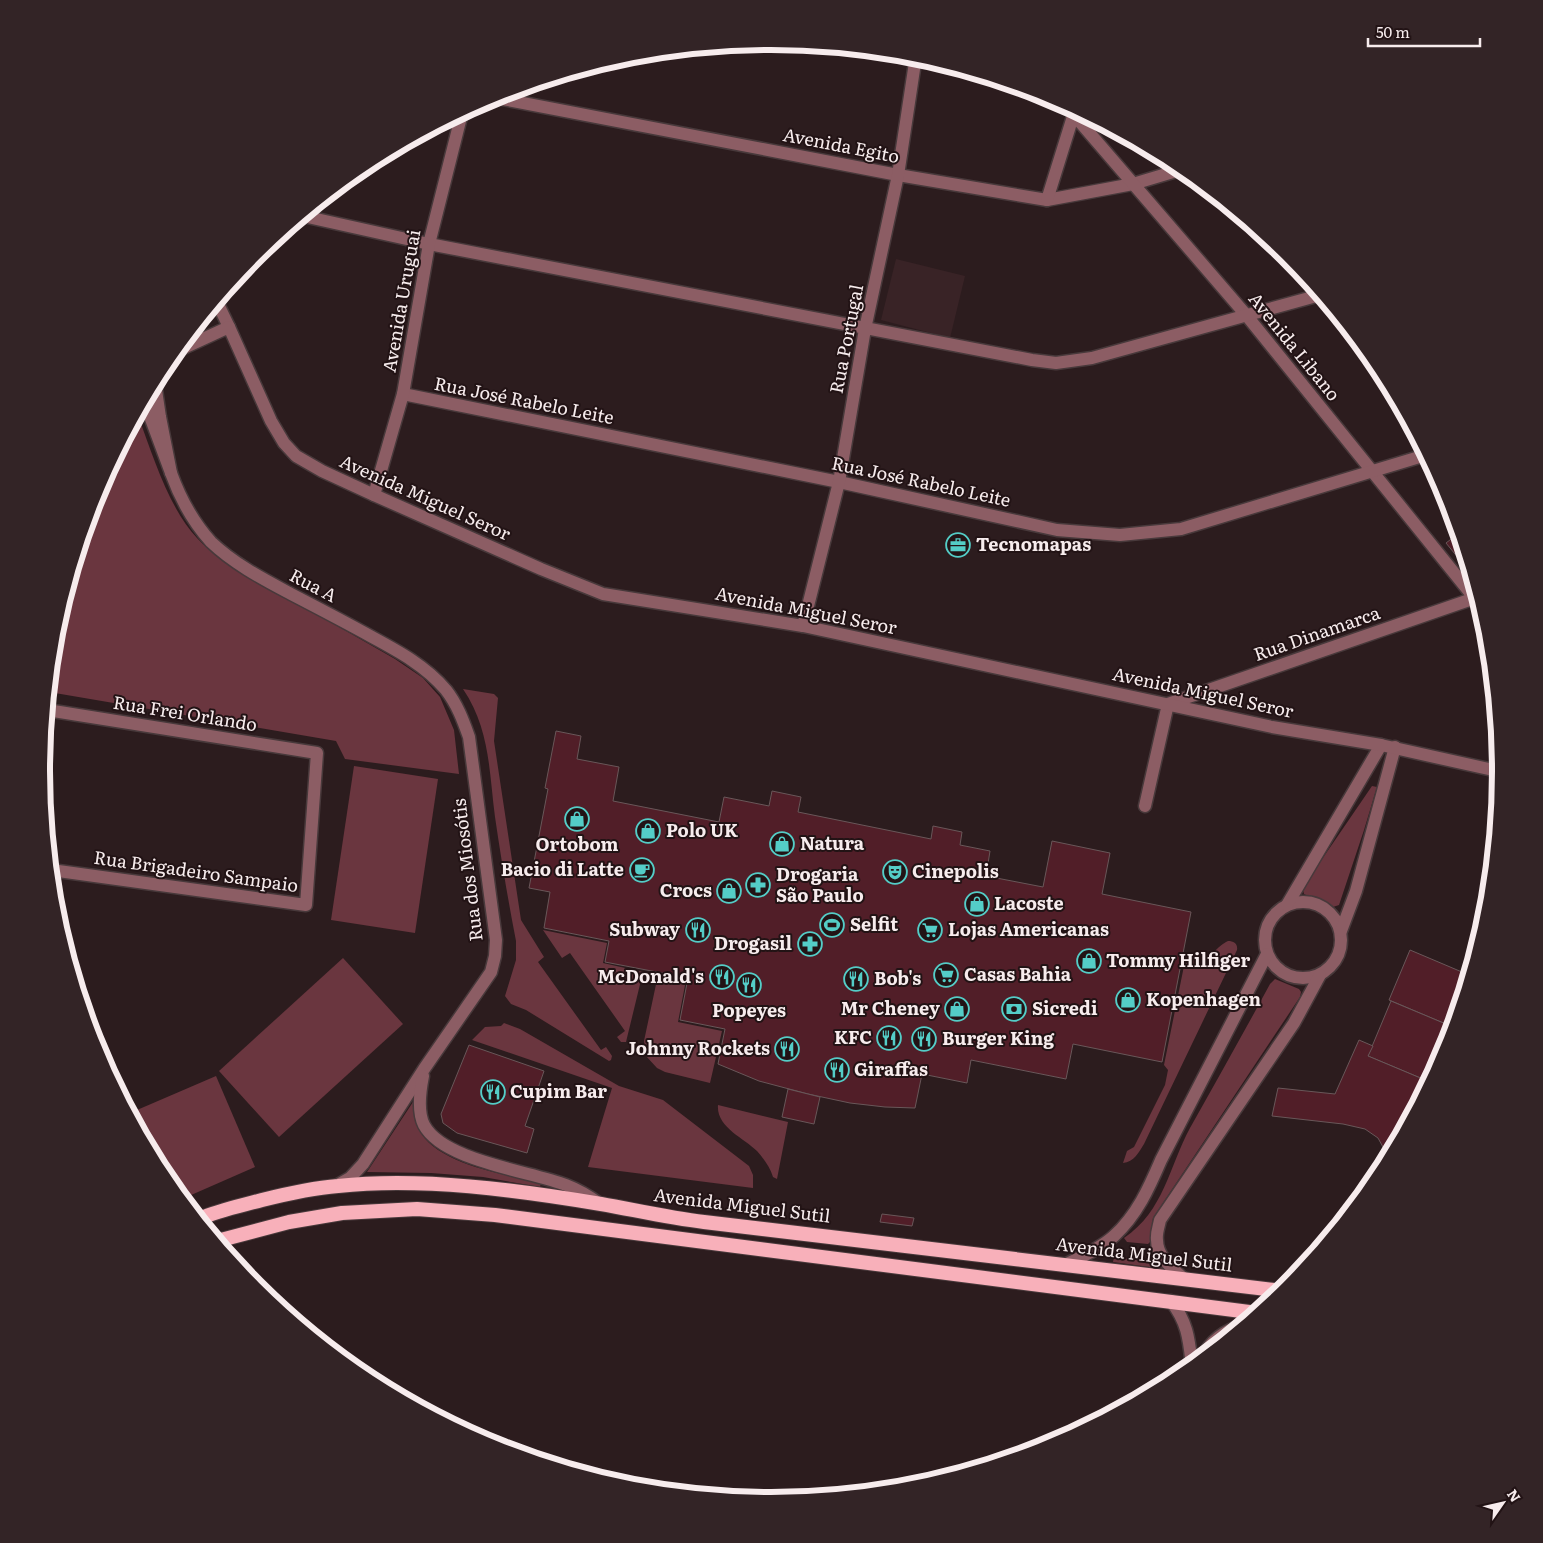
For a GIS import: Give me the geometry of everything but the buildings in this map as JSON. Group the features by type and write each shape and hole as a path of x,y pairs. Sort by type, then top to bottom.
{"highway":[{"name":"Avenida Miguel Sutil","path":"204,1217 217,1211 274,1197 336,1186 403,1184 454,1186 600,1204 686,1220 1067,1264 1273,1291"},
{"path":"223,1239 289,1222 342,1213 417,1209 495,1215 1249,1312"}],"street":[{"name":"Rua Portugal","path":"803,626 839,482 865,329 898,174 915,65"},
{"name":"Avenida Egito","path":"508,100 898,174 1047,200 1133,184 1172,172"},
{"path":"1047,200 1074,116"},
{"name":"Avenida Uruguai","path":"374,495 403,394 429,244 460,120"},
{"name":"Avenida Libano","path":"1081,120 1133,184 1247,316 1371,471 1469,589"},
{"path":"310,218 429,244 865,329 1056,363 1092,358 1314,297"},
{"name":"Avenida Miguel Seror","path":"220,307 271,421 284,443 296,456 322,471 374,495 541,569 603,594 803,626 1272,726 1381,745 1493,770"},
{"path":"191,344 229,326"},
{"name":"Rua José Rabelo Leite","path":"403,394 839,482 1056,530 1120,535 1181,529 1421,456"},
{"name":"Rua A","path":"157,395 171,473"},
{"name":"Rua A","path":"147,411 182,498 202,531 243,567 411,659 445,688 458,709"},
{"name":"Rua Dinamarca","path":"1168,704 1472,602"},
{"path":"1145,806 1168,704"},
{"name":"Rua dos Miosótis","path":"336,1186 350,1178 363,1164 424,1069 491,972 496,940 469,737 458,709"},
{"name":"Rua Frei Orlando","path":"53,711 317,754"},
{"path":"1381,745 1287,905 1273,916 1268,924 1265,934 1267,954 1276,967 1286,974 1297,978 1309,978 1320,975 1331,967 1338,957 1341,932 1356,891 1395,748"},
{"name":"Rua Brigadeiro Sampaio","path":"57,871 306,905 317,754"},
{"path":"1287,905 1304,902 1320,906 1329,912 1341,932"},
{"path":"1067,1264 1113,1237 1132,1217 1146,1195 1161,1160 1267,954"},
{"path":"1184,1279 1169,1266 1161,1255 1156,1240 1160,1220 1294,1023 1320,975"},
{"name":"Rua dos Miosótis","path":"424,1069 420,1090 420,1107 424,1124 431,1136 463,1155 566,1185 584,1193 600,1204"},
{"path":"1171,1301 1181,1313 1188,1331 1191,1358"},
{"path":"1211,1344 1223,1334"}],"shaded area":[{"path":"896,259 965,276 950,338 881,320"},
{"path":"140,423 162,480 178,511 197,538 221,559 395,659 423,678 440,697 454,730 459,774 345,759 336,741 55,693 64,631 88,540 124,452"},
{"path":"463,689 494,694 498,698 494,741 521,920 544,957 538,962 601,1050 606,1047 612,1056 609,1061 526,1010 511,1004 505,996 516,960 516,941 497,832 487,751 479,719"},
{"path":"354,766 438,779 415,933 331,920"},
{"path":"1372,786 1377,787 1339,905 1333,907 1317,898 1304,894 1305,884"},
{"path":"543,930 607,943 603,963 643,972 626,1042 621,1042 617,1037 625,1031 570,953 562,958"},
{"path":"1228,941 1235,943 1237,950 1144,1144 1133,1159 1123,1163 1127,1151 1134,1147 1165,1085 1168,1070 1164,1065 1186,956 1193,960 1204,959"},
{"path":"343,958 403,1024 279,1137 219,1071"},
{"path":"658,975 686,980 678,1022 722,1031 710,1083 665,1072 657,1068 646,1056 644,1041"},
{"path":"1275,979 1299,989 1301,992 1300,997 1153,1218 1150,1242 1148,1244 1127,1242 1124,1238 1148,1215 1157,1202 1190,1128 1270,984"},
{"path":"504,1023 520,1029 619,1086 663,1100 749,1166 753,1175 753,1188 588,1167 612,1088 472,1040 485,1027 501,1026"},
{"path":"216,1076 255,1167 189,1196 135,1111"},
{"path":"413,1102 418,1128 427,1141 440,1151 473,1166 541,1183 540,1187 483,1177 431,1173 367,1172"},
{"path":"718,1105 788,1122 777,1179 773,1177 757,1151 721,1120"},
{"path":"1114,1257 1160,1263 1164,1269 1113,1262"}],"place":[{"name":"Tecnomapas","path":"958,545"},
{"name":"Ortobom","path":"577,819"},
{"name":"Polo UK","path":"648,831"},
{"name":"Natura","path":"782,844"},
{"name":"Bacio di Latte","path":"642,870"},
{"name":"Cinepolis","path":"895,872"},
{"name":"Drogaria São Paulo","path":"758,885"},
{"name":"Crocs","path":"729,891"},
{"name":"Lacoste","path":"977,904"},
{"name":"Selfit","path":"832,925"},
{"name":"Subway","path":"698,930"},
{"name":"Lojas Americanas","path":"930,930"},
{"name":"Drogasil","path":"810,944"},
{"name":"Tommy Hilfiger","path":"1089,961"},
{"name":"Casas Bahia","path":"946,975"},
{"name":"McDonald's","path":"722,977"},
{"name":"Bob's","path":"856,979"},
{"name":"Popeyes","path":"749,985"},
{"name":"Kopenhagen","path":"1128,1000"},
{"name":"Mr Cheney","path":"957,1009"},
{"name":"Sicredi","path":"1014,1009"},
{"name":"KFC","path":"889,1038"},
{"name":"Burger King","path":"924,1039"},
{"name":"Johnny Rockets","path":"787,1049"},
{"name":"Giraffas","path":"837,1070"},
{"name":"Cupim Bar","path":"493,1092"}]}
